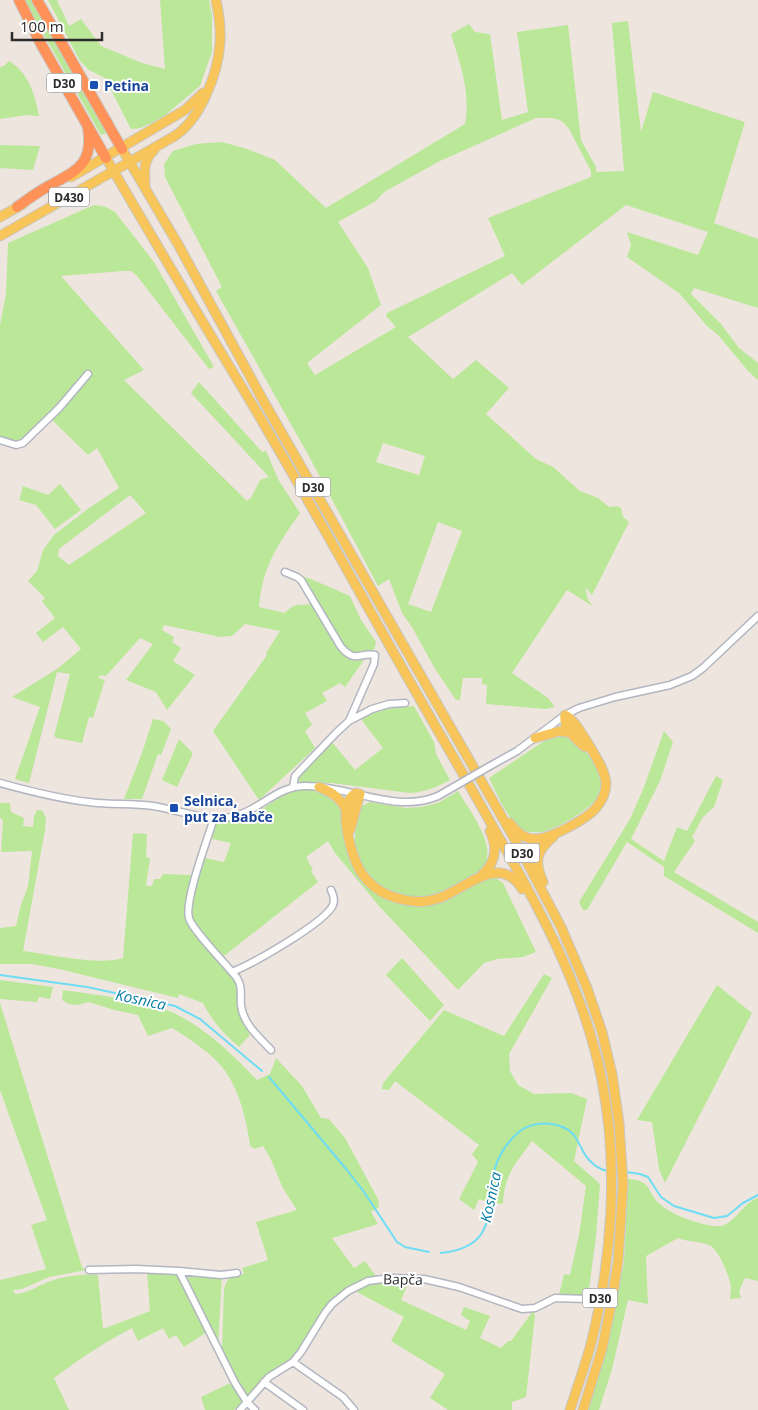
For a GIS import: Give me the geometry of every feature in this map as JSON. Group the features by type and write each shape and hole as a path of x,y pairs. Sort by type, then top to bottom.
{"highway":[{"name":"D30","path":"19,0 106,158"},
{"name":"D30","path":"37,0 122,149"},
{"path":"17,207 82,165 89,147 87,122"}],"main road":[{"path":"114,170 179,134 200,107 212,80 219,56 220,42 216,0"},
{"path":"106,158 185,110 212,80"},
{"path":"145,189 144,164 149,154 158,145"},
{"name":"D30","path":"122,149 179,246 264,402 518,845 550,906 588,988 602,1032 612,1074 622,1158 623,1184 618,1262 611,1305 602,1349 582,1410"},
{"name":"D30","path":"106,158 284,461 484,812 538,908 564,960 575,988 602,1080 608,1122 611,1183 606,1259 599,1302 590,1345 570,1410"},
{"name":"D430","path":"0,217 106,158"},
{"name":"D430","path":"0,236 114,170"},
{"path":"565,715 566,724 572,733 594,754"},
{"path":"550,906 547,890 539,872 537,858 540,848 559,832 595,810 603,798 606,786 605,777 594,754 571,719 565,715"},
{"path":"535,738 560,731 572,733"},
{"path":"319,787 334,794 342,802 347,812"},
{"path":"349,833 358,794 352,795 348,801 347,812 349,833 351,850 362,873 375,887 394,897 415,901 433,900 445,896 478,878 496,873 509,875 516,880 538,908"},
{"path":"492,802 501,810 513,828 523,836 535,839 559,832"},
{"path":"478,878 490,867 495,854 495,842 484,812"}],"street":[{"path":"0,440 16,445 23,443 59,408 88,374"},
{"path":"285,572 301,580 346,653 358,657 375,655 374,664 349,721"},
{"path":"0,783 80,801 153,806 214,818 244,814 278,793 292,787 319,787 403,802 424,801 438,796 490,766 535,738 565,715 588,704 685,680 703,668 758,616"},
{"path":"292,787 296,776 349,721 372,709 389,704 405,703"},
{"path":"214,818 191,893 188,910 189,918 196,931 241,984 241,1005 244,1017 256,1035 271,1050"},
{"path":"232,972 296,937 314,923 333,905 334,900 331,890"},
{"path":"90,1270 143,1269 221,1275 236,1273"},
{"path":"180,1271 228,1370 247,1402 255,1410"},
{"name":"Bapča","path":"240,1410 264,1382 293,1362 309,1341 332,1304 348,1290 374,1280 402,1277 424,1279 459,1287 522,1309 531,1309 560,1298 587,1299"},
{"path":"293,1362 343,1398 354,1410"},
{"path":"264,1382 303,1410"}],"green space":[{"path":"24,0 33,0 111,137 109,139 106,133 101,135"},
{"path":"48,0 57,0 69,26 81,19 101,46 142,63 165,69 160,0 209,0 212,15 212,52 200,86 163,117 141,128 131,129 105,78 89,70 80,61"},
{"path":"628,21 641,132 653,92 745,122 714,223 758,239 758,308 694,288 691,294 721,324 739,348 758,363 758,380 679,293 627,257 631,245 627,232 698,255 708,232 626,205 522,285 512,273 408,337 453,379 476,360 509,388 486,414 536,459 553,467 580,491 598,498 609,507 617,506 621,508 623,517 629,522 592,595 585,587 588,600 594,607 567,590 512,673 548,698 555,707 545,709 486,704 487,685 482,684 482,678 463,678 460,700 456,700 402,613 389,579 378,586 310,458 216,291 222,287 165,177 164,164 173,151 196,144 222,142 275,160 326,208 465,124 466,90 451,34 469,24 475,32 490,34 502,120 528,112 517,32 568,25 581,140 596,167 596,172 624,171 612,23","holes":["536,118 557,119 563,122 569,129 591,171 591,177 488,218 505,256 387,313 386,316 396,327 315,375 307,363 381,305 368,268 338,222 376,201 384,192 440,161","383,443 425,456 419,475 376,462","438,522 462,531 431,612 408,604"]},
{"path":"9,61 22,72 30,85 39,116 27,115 0,119 0,67"},
{"path":"0,145 40,146 33,170 0,168"},
{"path":"94,205 106,207 115,212 154,262 214,367 209,369 137,276 131,271 61,276 144,370 124,380 247,501 251,498 260,480 269,477 191,393 199,382 262,452 266,451 279,481 300,513 272,557 264,579 259,607 285,613 294,606 311,604 343,655 352,661 364,660 345,687 340,683 322,693 327,701 305,713 312,725 305,731 315,748 259,800 213,731 267,655 266,653 280,631 245,624 232,636 220,637 164,625 162,630 174,637 172,642 181,648 173,661 195,675 167,710 156,692 126,680 153,644 140,638 106,676 101,675 98,678 105,680 93,718 89,717 82,743 54,736 70,674 57,672 29,783 15,779 40,707 12,697 57,669 81,649 63,627 43,642 36,633 55,618 42,601 45,598 28,581 37,571 43,550 54,535 119,488 97,448 88,455 51,419 91,376 85,372 20,441 15,442 0,437 0,325 6,294 8,243","holes":["130,495 146,513 69,565 58,556 59,549"]},
{"path":"60,484 81,510 55,529 36,505 19,500 23,486 48,495"},
{"path":"304,577 350,596 361,620 376,642 374,650 360,654 345,649"},
{"path":"414,706 434,742 436,754 450,780 431,789 410,793 332,783 300,782 299,776 332,742 355,770 383,748 360,718 386,709"},
{"path":"153,719 163,721 171,729 161,755 158,754 142,799 124,799 142,753"},
{"path":"664,731 673,742 660,781 631,839 664,861 677,827 687,831 716,776 723,780 714,807 703,817 692,837 695,841 674,872 758,922 758,933 664,876 664,867 627,842 587,910 583,910 579,902 630,819 644,787"},
{"path":"555,735 573,740 587,753 594,762 598,773 600,790 598,796 589,807 564,823 541,832 526,831 514,822 502,804 489,778"},
{"path":"179,739 192,752 192,756 177,787 162,780"},
{"path":"307,789 328,795 342,806 352,863 388,899 407,905 497,875 497,879 503,883 536,952 523,957 497,959 484,963 458,990 379,906 335,853 328,841 306,857 313,870 311,871 318,882 224,956 205,938 197,927 191,910 193,895 205,858 224,862 231,843 212,839 217,821 244,819 291,792"},
{"path":"458,791 478,823 486,841 487,858 490,862 480,873 468,881 434,895 420,898 398,894 387,889 369,875 358,856 355,845 355,831 360,807 370,802 406,808 421,807 438,803"},
{"path":"0,803 10,803 11,812 24,818 23,826 33,827 34,816 37,810 42,810 46,818 23,951 101,961 123,958 133,833 147,834 146,857 150,858 146,886 152,886 154,879 160,879 163,874 193,875 186,900 187,921 193,933 231,973 238,984 240,1015 250,1035 239,1047 210,1016 203,1003 179,994 178,998 32,964 0,964 0,928 16,926 28,886 32,851 1,852 3,821 0,817"},
{"path":"402,958 444,1005 430,1021 386,975"},
{"path":"544,974 552,978 509,1054 510,1071 518,1085 534,1094 571,1093 587,1099 574,1161 600,1184 596,1236 588,1296 559,1295 564,1274 570,1275 579,1235 586,1186 532,1141 508,1177 503,1204 479,1199 474,1210 459,1199 478,1162 472,1154 479,1145 395,1081 389,1090 382,1089 383,1083 444,1010 504,1036"},
{"path":"0,980 53,987 50,999 39,997 37,1002 0,999"},
{"path":"717,985 752,1013 665,1183 659,1169 652,1122 637,1120"},
{"path":"63,990 131,1000 169,1011 182,1017 205,1032 227,1050 257,1080 270,1074 276,1058 302,1086 321,1118 329,1119 345,1138 378,1199 379,1207 371,1212 378,1224 332,1238 354,1268 365,1261 376,1276 360,1282 347,1290 299,1351 248,1398 236,1382 222,1352 224,1289 231,1276 244,1274 242,1268 268,1260 256,1222 297,1210 284,1189 263,1146 255,1149 250,1146 245,1117 239,1098 231,1080 215,1059 194,1042 172,1028 148,1036 138,1015 89,1002 78,1005 69,1004 62,1000"},
{"path":"0,1003 82,1267 86,1270 49,1277 22,1289 13,1290 15,1294 28,1291 60,1278 98,1275 103,1329 150,1311 147,1272 173,1273 180,1278 207,1332 184,1347 176,1335 169,1339 163,1328 138,1341 132,1328 122,1333 92,1351 54,1378 69,1410 0,1410 0,1280 46,1269 31,1225 47,1220 0,1090"},
{"path":"628,1179 637,1180 646,1185 657,1201 667,1210 699,1223 715,1226 721,1226 731,1221 748,1204 758,1198 758,1281 745,1278 739,1291 741,1298 730,1299 731,1287 723,1263 712,1247 701,1243 678,1238 646,1256 648,1304 628,1300 612,1369 599,1410 588,1410 605,1350 624,1263"},
{"path":"191,1275 222,1276 218,1345 189,1285 188,1277"},
{"path":"392,1280 407,1286 401,1300 466,1330 470,1321 461,1315 464,1307 490,1316 480,1338 501,1348 508,1341 511,1341 533,1311 535,1316 526,1397 512,1402 512,1410 448,1410 430,1398 445,1374 391,1341 404,1317 355,1291 369,1285"},
{"path":"228,1384 234,1385 243,1401 234,1410 205,1410 201,1397"}],"waterway":[{"name":"Kosnica","path":"0,975 87,987 175,1006 200,1019 262,1071"},
{"name":"Kosnica","path":"269,1077 347,1170 397,1242 405,1247 429,1252"},
{"name":"Kosnica","path":"441,1253 460,1249 472,1243 481,1235 489,1212 492,1183 497,1163 508,1143 526,1127 540,1124 561,1126 574,1136 592,1163 608,1171"},
{"name":"Kosnica","path":"626,1172 648,1177 661,1197 674,1206 714,1218 727,1216 743,1203 758,1195"}],"place":[{"name":"Petina","path":"94,85"},
{"name":"Selnica, put za Babče","path":"174,808"}]}
